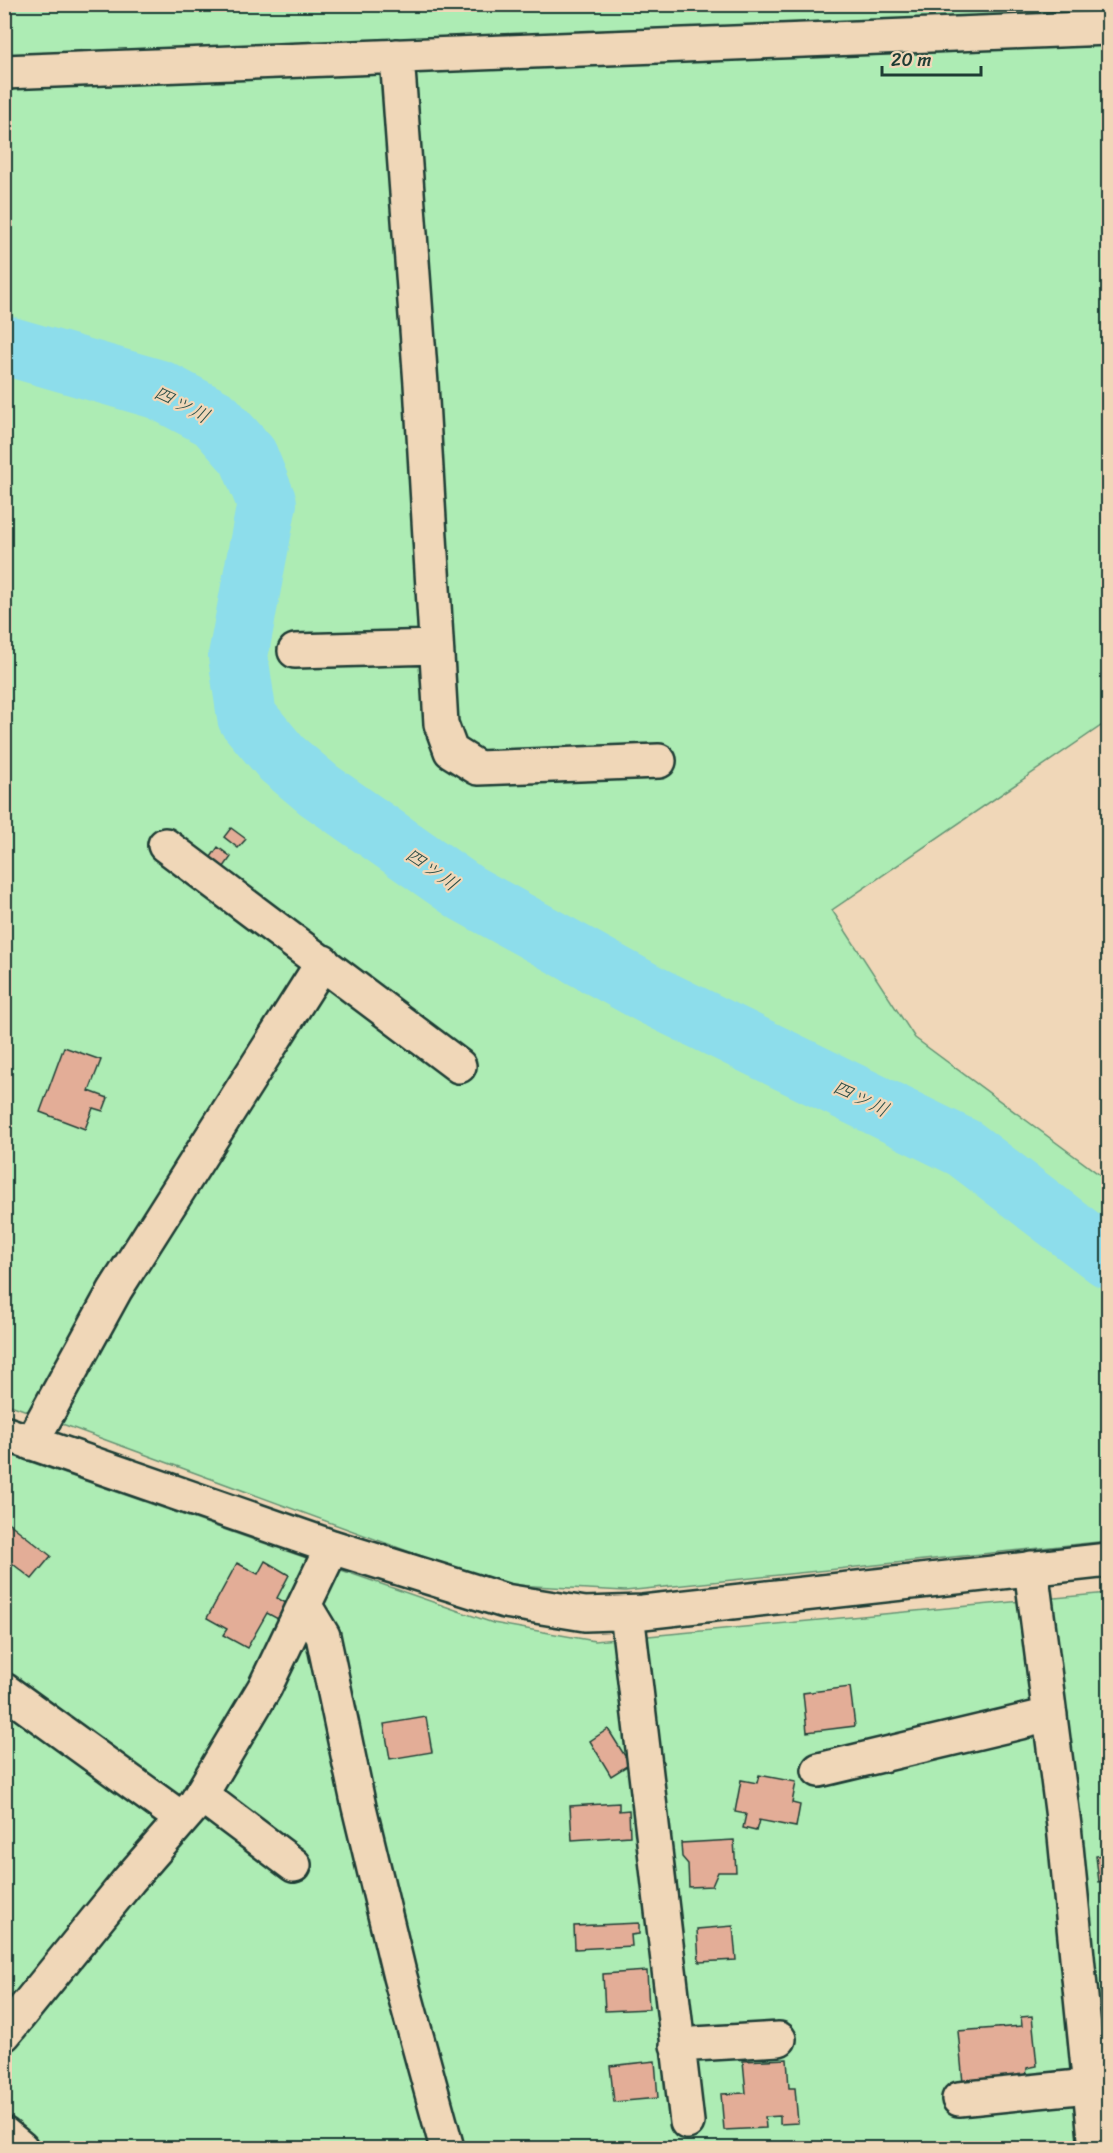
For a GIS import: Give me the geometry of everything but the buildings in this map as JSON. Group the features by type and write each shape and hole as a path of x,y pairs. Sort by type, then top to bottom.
{"street":[{"path":"4,72 1108,28"},
{"path":"397,56 421,384 441,724 451,751 478,768 659,761"},
{"path":"294,651 436,647"},
{"path":"165,845 459,1066"},
{"path":"323,962 115,1290 18,1438 332,1547 505,1601 585,1614 627,1613 1108,1560"},
{"path":"4,2034 191,1807 265,1687 332,1547"},
{"path":"1031,1568 1100,2084 1096,2148"},
{"path":"305,1606 323,1636 359,1807 400,1977 447,2148"},
{"path":"627,1613 687,2122"},
{"path":"4,1690 191,1807 294,1864"},
{"path":"819,1770 1050,1715"},
{"path":"677,2045 780,2039"},
{"path":"959,2099 1100,2084"},
{"path":"4,2134 21,2148"}],"green space":[{"path":"4,5 1108,5 1108,725 1101,726 832,910 915,1038 1108,1181 1108,1541 625,1591 497,1584 5,1403"},
{"path":"5,1453 493,1623 595,1641 1108,1593 1108,2148 5,2148"}],"waterway":[{"name":"四ツ川","path":"4,345 160,390 215,419 248,456 267,503 238,656 247,717 282,759 319,790 466,893 649,994 964,1148 1108,1258"}]}
